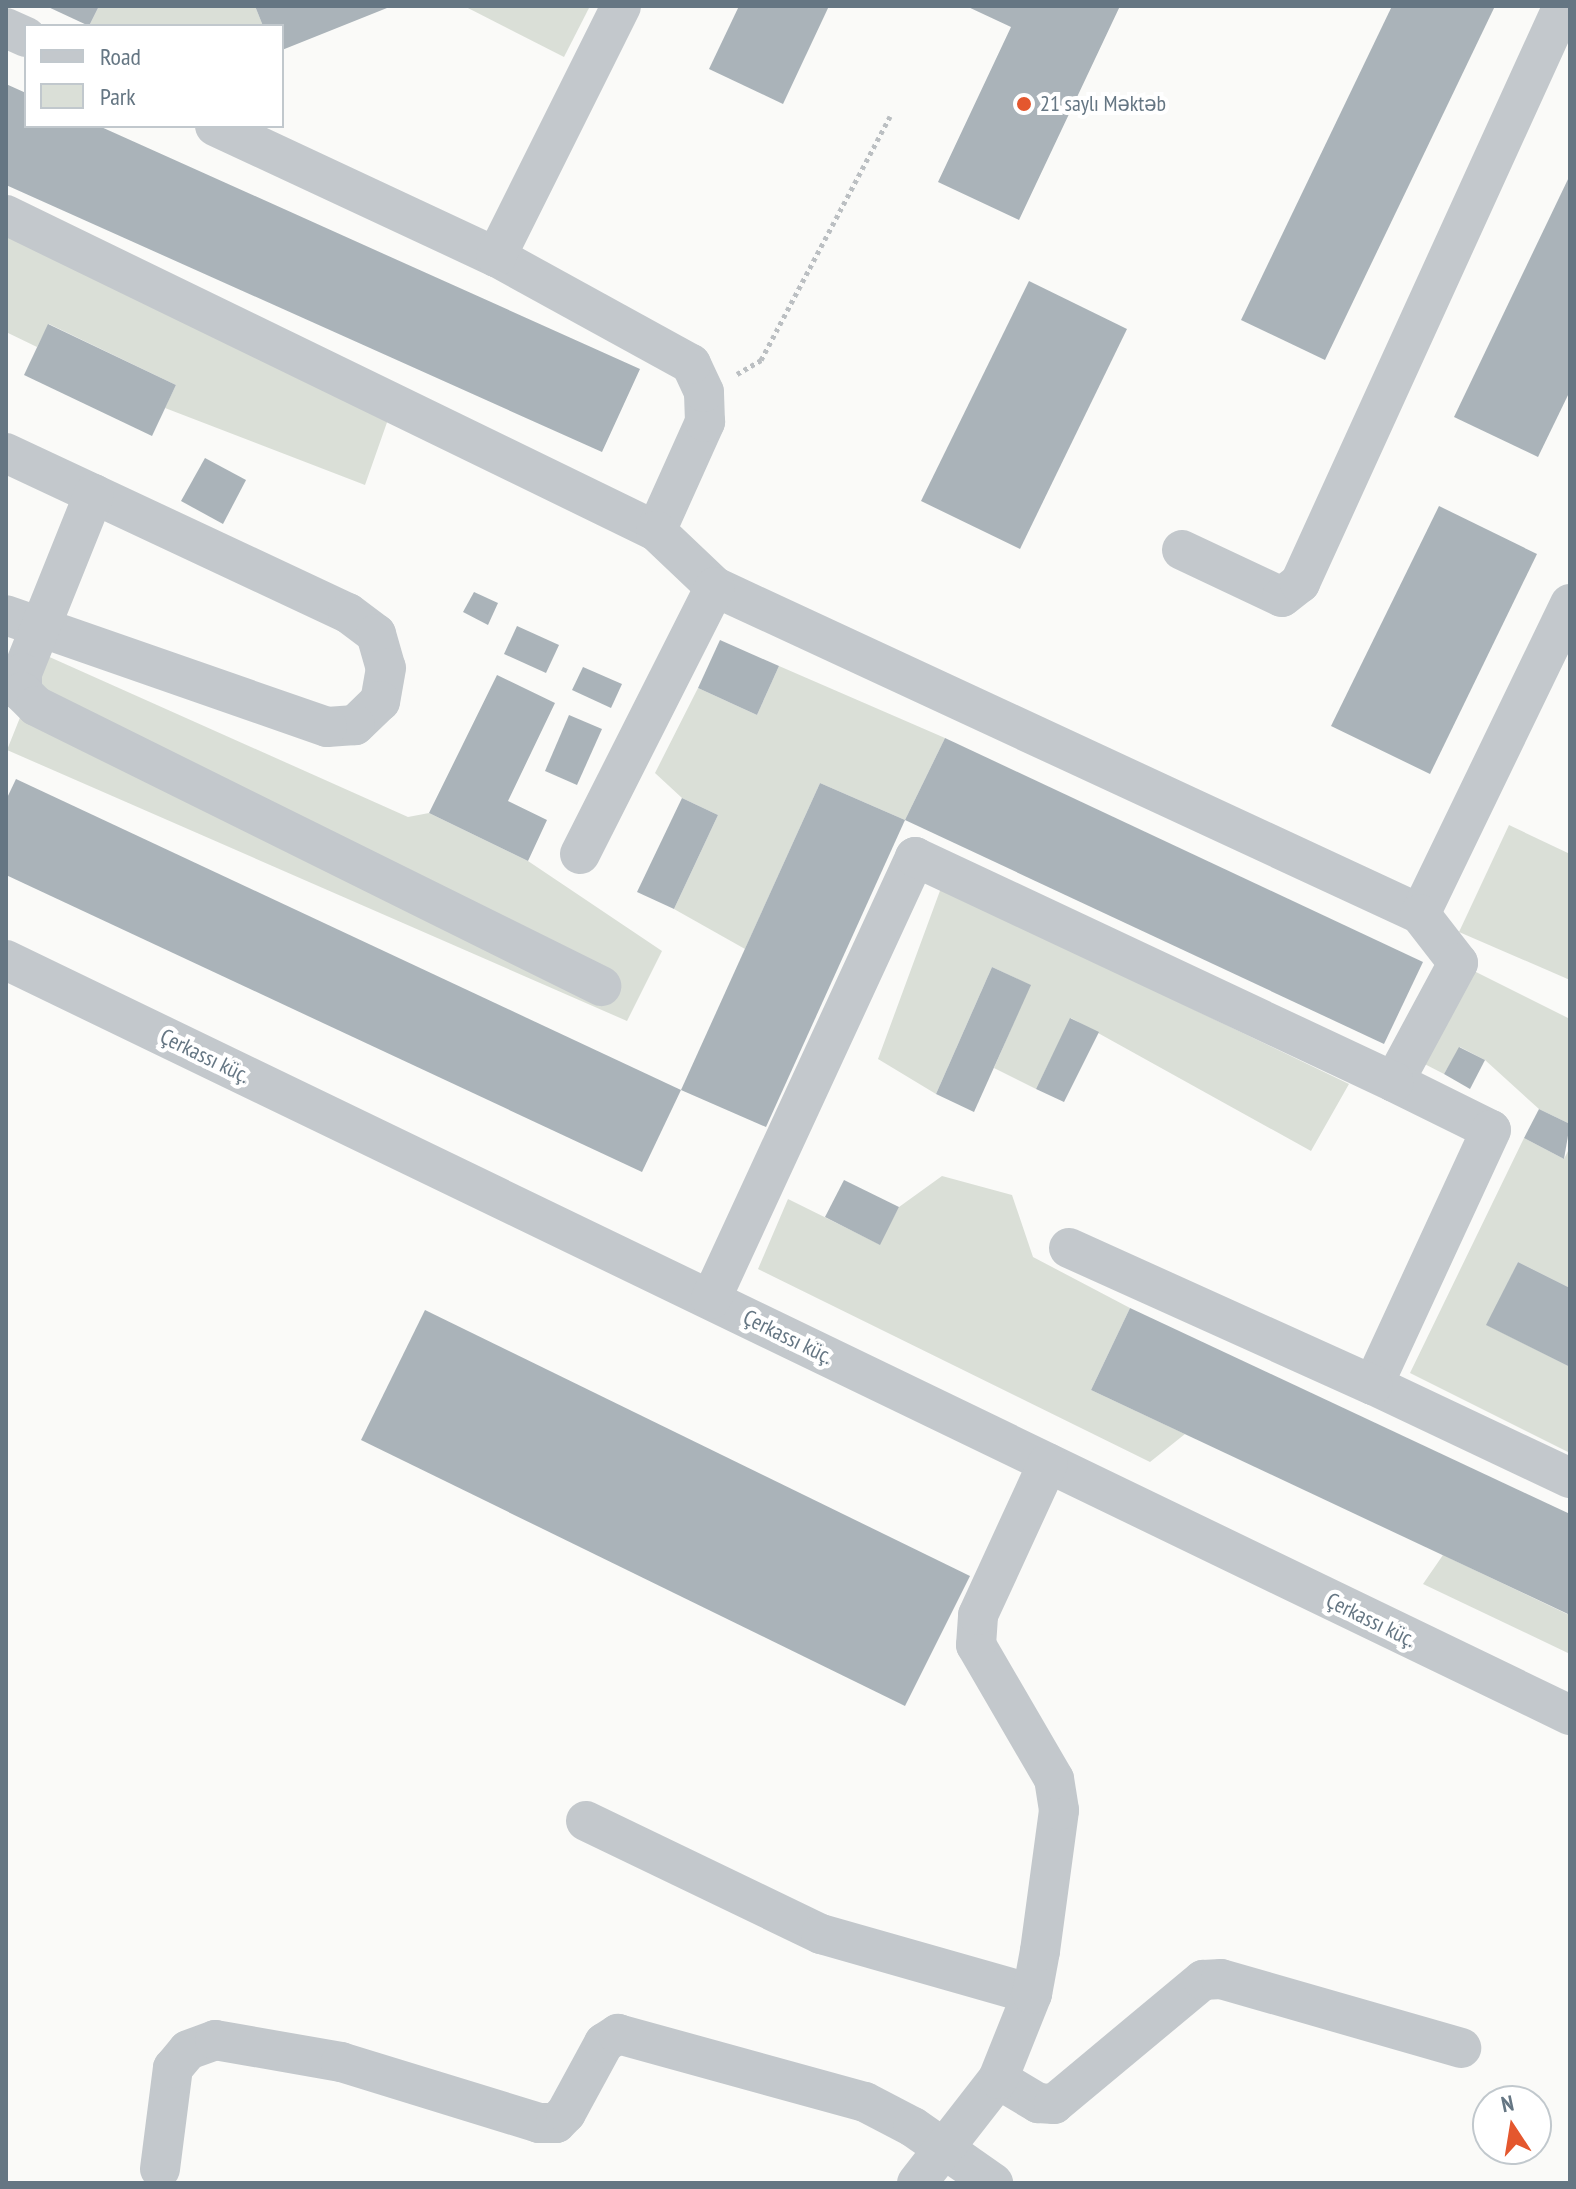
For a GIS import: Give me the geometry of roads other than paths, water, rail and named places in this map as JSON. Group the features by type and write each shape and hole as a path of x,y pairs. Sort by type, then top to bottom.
{"street":[{"path":"496,257 621,6"},
{"path":"1182,550 1282,597 1300,583 1563,6"},
{"path":"219,128 496,257 691,364 704,392 705,422 656,531"},
{"path":"6,215 656,531 715,587 1420,914 1458,963 1394,1082"},
{"path":"6,453 348,613 376,634 386,668 380,701 355,725 327,727 22,620"},
{"path":"94,494 22,620 22,692 36,706 601,986"},
{"path":"580,854 715,587"},
{"path":"1420,914 1570,604"},
{"path":"711,1299 915,857 1491,1130 1373,1385"},
{"name":"Çerkassı küç.","path":"6,960 1570,1715"},
{"path":"1069,1248 1570,1478"},
{"path":"917,2183 998,2079 1032,1994 1059,1810 1054,1779 976,1645 978,1615 1048,1463"},
{"path":"586,1821 821,1934 1032,1994"},
{"path":"998,2079 1038,2103 1054,2104 1203,1980 1221,1979 1461,2048"},
{"path":"160,2169 173,2068 188,2050 215,2040 341,2062 539,2123 556,2123 566,2113 604,2043 618,2034 636,2035 865,2102 946,2148 993,2183"}],"place":[{"name":"21 saylı Məktəb","path":"1024,104"}]}
